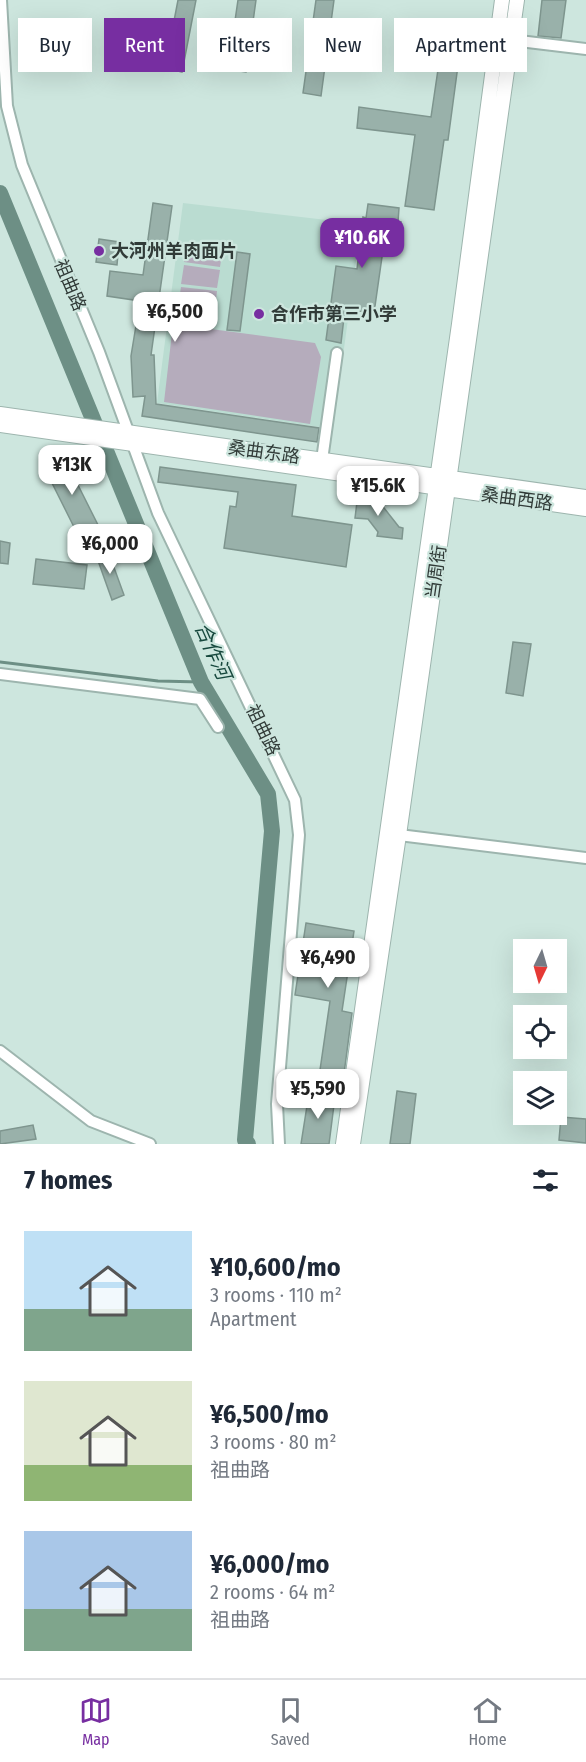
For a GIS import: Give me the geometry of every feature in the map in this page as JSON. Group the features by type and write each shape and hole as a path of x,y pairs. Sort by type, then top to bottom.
{"main road":[{"name":"当周街","path":"353,1144 399,835 502,0"},
{"name":"当周街","path":"514,18 517,0"},
{"name":"当周街","path":"343,1144 506,72"},
{"path":"0,414 73,430"},
{"path":"0,425 73,430 124,437"},
{"name":"桑曲东路","path":"124,437 322,460 442,483"},
{"name":"桑曲东路","path":"124,437 442,483"},
{"name":"桑曲西路","path":"442,483 586,497"},
{"name":"桑曲西路","path":"442,483 586,509"}],"street":[{"name":"祖曲路","path":"2,0 3,72 7,106 22,165 99,352 124,437 158,513 291,789 298,811 298,863 277,1104 279,1144"},
{"path":"527,42 586,49"},
{"path":"322,460 337,353"},
{"path":"0,674 200,699 219,727"},
{"path":"399,835 586,858"},
{"path":"0,1051 91,1121 150,1144"}],"shaded area":[{"name":"合作市第三小学","path":"183,203 361,224 333,429 157,403"},
{"path":"187,243 223,248 220,267 184,262"},
{"path":"184,265 220,270 217,288 181,284"},
{"path":"181,287 217,291 215,310 178,306"},
{"path":"173,324 315,343 321,357 310,424 164,402"}],"building":[{"path":"178,0 196,0 185,57 185,18 175,18"},
{"path":"238,0 256,0 254,18 235,18"},
{"path":"316,0 334,0 332,18 313,18"},
{"path":"542,0 566,0 561,38 538,36"},
{"path":"306,72 324,72 321,96 303,93"},
{"path":"438,72 457,72 448,140 444,140 434,210 405,206 415,135 357,128 359,107 431,117"},
{"path":"153,203 172,206 151,355 154,355 156,404 319,428 317,442 142,416 145,396 133,397 131,356 140,301 107,296 110,271 143,275"},
{"path":"368,204 399,208 398,222 401,222 398,238 385,236 374,313 345,309 341,343 326,340 336,266 357,269 363,217 366,218"},
{"path":"99,239 119,242 117,265 96,262"},
{"path":"237,252 250,254 240,331 227,330"},
{"path":"52,450 66,450 72,463 68,465 101,531 81,541 48,475 51,473"},
{"path":"160,467 296,485 292,516 352,525 346,567 224,548 230,506 236,507 238,492 158,482"},
{"path":"358,494 377,496 399,527 403,528 402,539 377,536 378,532 368,519 355,518"},
{"path":"0,541 10,543 8,564 0,563"},
{"path":"108,551 124,595 112,600 96,555"},
{"path":"36,559 87,565 84,589 33,584"},
{"path":"513,642 531,644 523,696 506,693"},
{"path":"306,923 354,931 342,1011 352,1013 343,1081 319,1077 330,1001 295,995"},
{"path":"397,1091 416,1094 410,1144 390,1144"},
{"path":"309,1093 335,1097 329,1144 301,1144"},
{"path":"567,1117 586,1119 586,1143 559,1140 560,1125 567,1125"},
{"path":"33,1125 36,1139 0,1144 0,1131"}],"waterway":[{"name":"合作河","path":"0,193 201,682 268,794 272,831 245,1140 248,1144"},
{"path":"0,662 158,681 201,682"}],"place":[{"name":"大河州羊肉面片","path":"99,251"},
{"name":"合作市第三小学","path":"259,314"}]}
